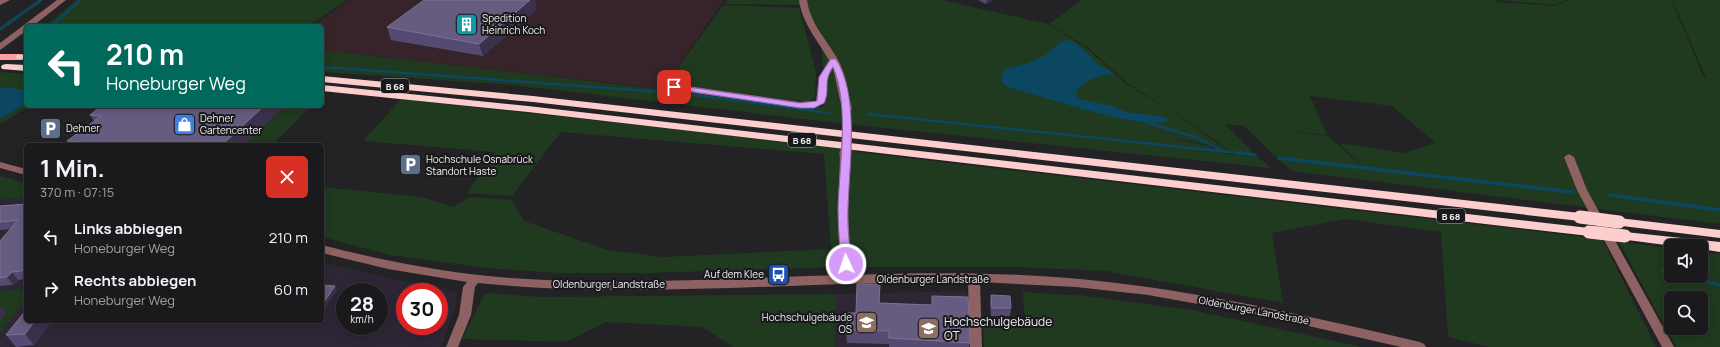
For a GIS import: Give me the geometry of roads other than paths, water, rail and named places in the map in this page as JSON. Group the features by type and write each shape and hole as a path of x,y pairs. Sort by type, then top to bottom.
{"highway":[{"path":"3,67 24,68"},
{"name":"B 68","path":"324,79 533,99 1720,234"},
{"name":"B 68","path":"324,88 528,109 1720,247"}],"main road":[{"path":"0,56 23,57"}],"street":[{"path":"0,3 6,0"},
{"path":"31,24 62,0"},
{"path":"803,0 810,22 834,60 841,77 847,109 843,211 846,279"},
{"path":"0,47 24,29"},
{"path":"674,87 800,105 814,105 820,103 822,98 822,77 834,60"},
{"path":"1569,157 1582,190 1668,347"},
{"path":"0,166 24,172"},
{"name":"Oldenburger Landstraße","path":"324,249 397,267 475,278 545,284 637,285 846,279 974,278 1086,284 1164,293 1279,314 1420,347"},
{"path":"452,347 465,315 469,287 475,278"},
{"path":"974,278 976,347"}],"water":[{"path":"1066,40 1076,43 1099,65 1113,73 1112,75 1097,77 1085,84 1077,90 1076,95 1078,99 1114,106 1126,112 1165,117 1169,120 1157,123 1092,112 1010,88 1002,83 1001,75 1006,69 1028,63 1046,55 1060,42"},
{"path":"0,87 24,90 24,105 0,119"}],"waterway":[{"path":"0,29 41,0"},
{"path":"53,24 81,0"},
{"path":"324,67 688,94 829,113"},
{"path":"868,114 1248,154"},
{"path":"1145,122 1195,137 1223,151"},
{"path":"1238,153 1255,155"},
{"path":"1279,158 1572,192"},
{"path":"1610,195 1720,210"},
{"path":"1708,282 1720,285"}],"place":[{"name":"Spedition Heinrich Koch","path":"466,24"},
{"name":"Dehner Gartencenter","path":"184,124"},
{"name":"Dehner","path":"50,128"},
{"name":"Hochschule Osnabrück Standort Haste","path":"411,165"},
{"name":"Auf dem Klee","path":"779,274"},
{"name":"Hochschulgebäude OS","path":"867,323"},
{"name":"Hochschulgebäude OT","path":"928,328"}]}
